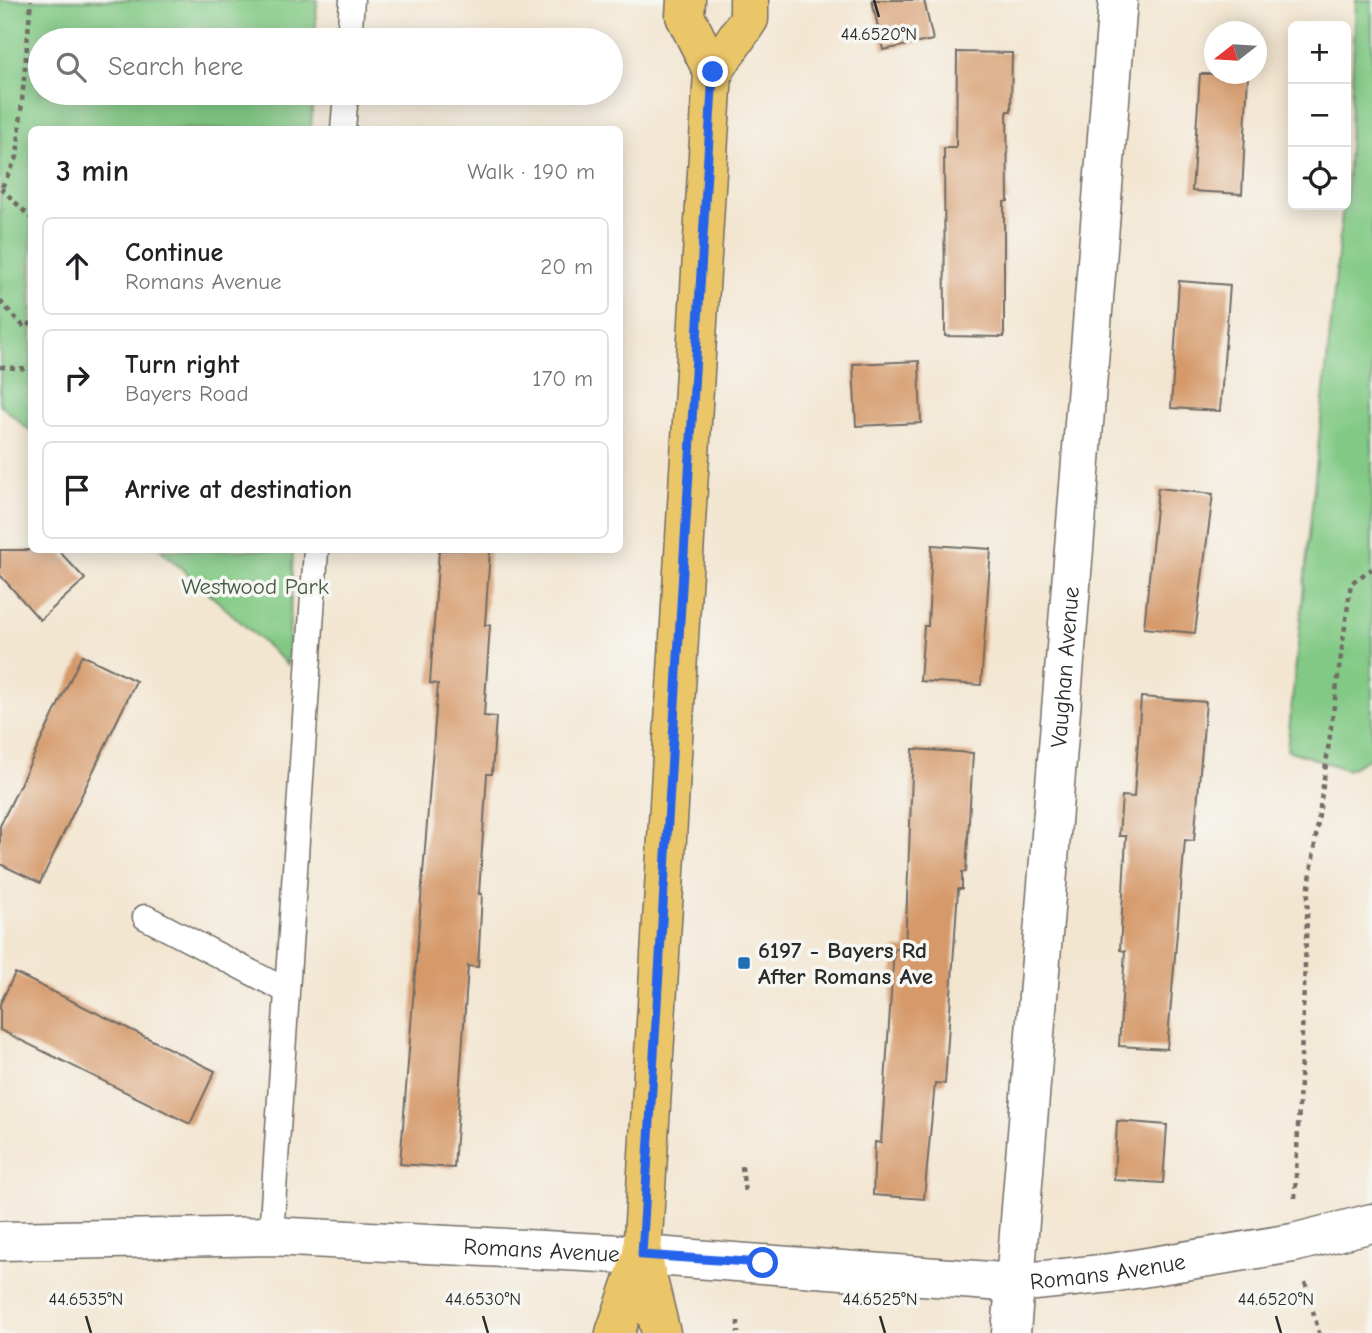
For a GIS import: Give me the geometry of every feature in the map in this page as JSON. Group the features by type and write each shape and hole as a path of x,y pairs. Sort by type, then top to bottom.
{"main road":[{"path":"615,1333 642,1255 713,72 685,16 686,0"},
{"path":"713,72 748,19 749,0"},
{"path":"642,1255 661,1333"}],"street":[{"name":"Vaughan Avenue","path":"1012,1333 1118,0"},
{"name":"Romans Avenue","path":"0,1241 271,1236 642,1255 1016,1283 1111,1273 1293,1243 1372,1223"}],"lane":[{"path":"350,28 352,0"},
{"path":"343,126 345,105"},
{"path":"271,1236 316,553"},
{"path":"145,917 287,991"}],"path":[{"path":"29,28 31,0"},
{"path":"28,34 17,157 1,188 28,215"},
{"path":"0,301 24,328 28,324"},
{"path":"0,367 28,369"},
{"path":"1320,1333 1293,1243 1308,894 1351,583 1372,569"},
{"path":"742,1166 745,1194"},
{"path":"738,1321 738,1333"}],"green space":[{"path":"0,0 317,0 316,28 28,28 28,105 312,105 311,126 28,126 28,429 0,404"},
{"path":"1356,0 1372,0 1372,757 1348,770 1287,750 1342,210 1351,210 1351,102"},
{"name":"Westwood Park","path":"164,553 293,553 288,665"}],"building":[{"path":"872,0 924,0 933,40 883,50"},
{"path":"957,52 1012,53 1011,111 1007,111 1008,201 1004,202 1004,337 945,336 944,148 956,148"},
{"path":"1200,74 1204,74 1204,84 1248,84 1242,194 1192,191"},
{"path":"1179,281 1230,285 1220,411 1171,408"},
{"path":"919,361 921,423 856,426 853,364"},
{"path":"1158,488 1213,494 1195,633 1144,628"},
{"path":"932,545 991,549 981,685 920,681 924,626 928,626"},
{"path":"0,550 28,550 28,553 61,553 85,579 40,620 0,575"},
{"path":"439,553 490,553 485,625 490,625 484,716 496,717 492,774 487,774 479,894 482,894 478,967 468,966 454,1168 400,1164 438,684 430,683"},
{"path":"82,655 136,681 40,883 0,864 0,826"},
{"path":"1141,697 1206,702 1194,841 1185,840 1167,1049 1119,1046 1125,951 1120,950 1126,836 1119,836 1122,796 1134,797"},
{"path":"913,749 973,753 966,872 962,872 962,889 958,889 945,1084 935,1083 924,1199 873,1195 875,1142 881,1143 894,949 905,949"},
{"path":"15,973 215,1071 190,1124 0,1030 0,1004"},
{"path":"1117,1121 1167,1125 1163,1183 1114,1180"}],"place":[{"name":"6197 - Bayers Rd After Romans Ave","path":"744,963"}],"route":[{"path":"713,72 642,1255 763,1263"}]}
